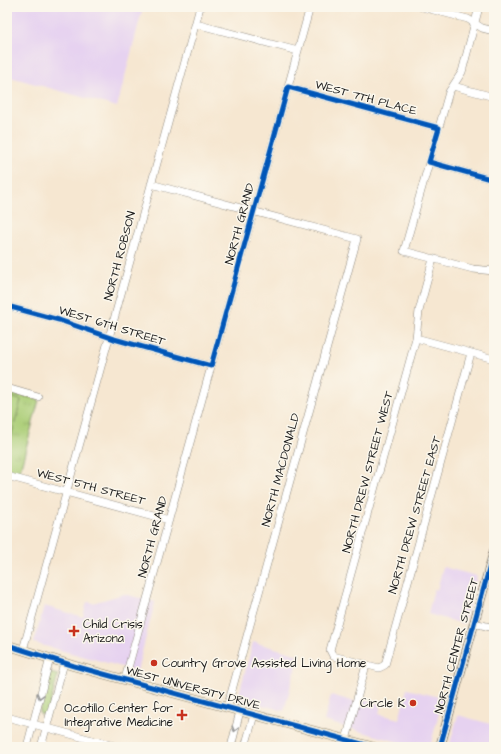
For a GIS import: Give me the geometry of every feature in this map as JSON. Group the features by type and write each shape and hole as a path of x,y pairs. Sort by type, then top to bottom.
{"main road":[{"name":"WEST UNIVERSITY DRIVE","path":"7,645 64,663 374,747"}],"street":[{"name":"NORTH ROBSON","path":"23,650 200,7"},
{"name":"NORTH GRAND","path":"125,679 310,7"},
{"path":"422,7 468,20 482,28 494,31"},
{"path":"480,7 462,72 449,92 404,251 473,270 494,271"},
{"path":"196,24 298,51"},
{"path":"453,86 494,97"},
{"name":"WEST 7TH PLACE","path":"288,87 439,128"},
{"path":"429,162 494,180"},
{"path":"151,184 254,212"},
{"name":"NORTH MACDONALD","path":"227,708 357,239 254,212"},
{"name":"NORTH DREW STREET WEST","path":"366,665 333,656 330,650 416,338 420,311 433,259"},
{"name":"WEST 6TH STREET","path":"7,306 59,320 109,337 211,366"},
{"path":"416,338 494,359"},
{"name":"NORTH DREW STREET EAST","path":"366,665 379,668 385,665 471,353"},
{"path":"7,388 38,397"},
{"name":"WEST 5TH STREET","path":"7,476 169,520"},
{"name":"NORTH CENTER STREET","path":"440,747 494,551"},
{"path":"474,623 494,628"},
{"path":"27,747 50,658"},
{"path":"41,747 64,663"},
{"path":"346,740 366,665"},
{"path":"231,747 240,711"},
{"path":"245,747 254,715"},
{"path":"7,717 118,747"}],"shaded area":[{"path":"7,7 143,7 117,107 7,76"},
{"path":"443,567 477,576 464,624 428,614 434,589 437,590"},
{"path":"124,594 155,602 137,671 34,643 44,606 83,617 87,602 93,603"},
{"path":"253,642 299,655 284,711 238,698"},
{"path":"407,689 443,698 430,747 416,747 324,721 331,695 362,704 364,700 381,704 379,714 399,719"},
{"path":"458,715 494,725 494,747 449,747"}],"green space":[{"path":"7,391 39,400 19,474 7,470"},
{"path":"7,396 21,400 7,452"},
{"path":"50,673 58,675 47,716 40,714 39,712"}],"cycle path":[{"path":"7,306 59,320 114,339 211,366 288,87 439,128 429,162 494,180"},
{"path":"440,747 494,551"},
{"path":"7,645 74,666 373,747"}],"place":[{"name":"Child Crisis Arizona","path":"74,631"},
{"name":"Country Grove Assisted Living Home","path":"154,663"},
{"name":"Circle K","path":"413,703"},
{"name":"Ocotillo Center for Integrative Medicine","path":"182,715"}]}
